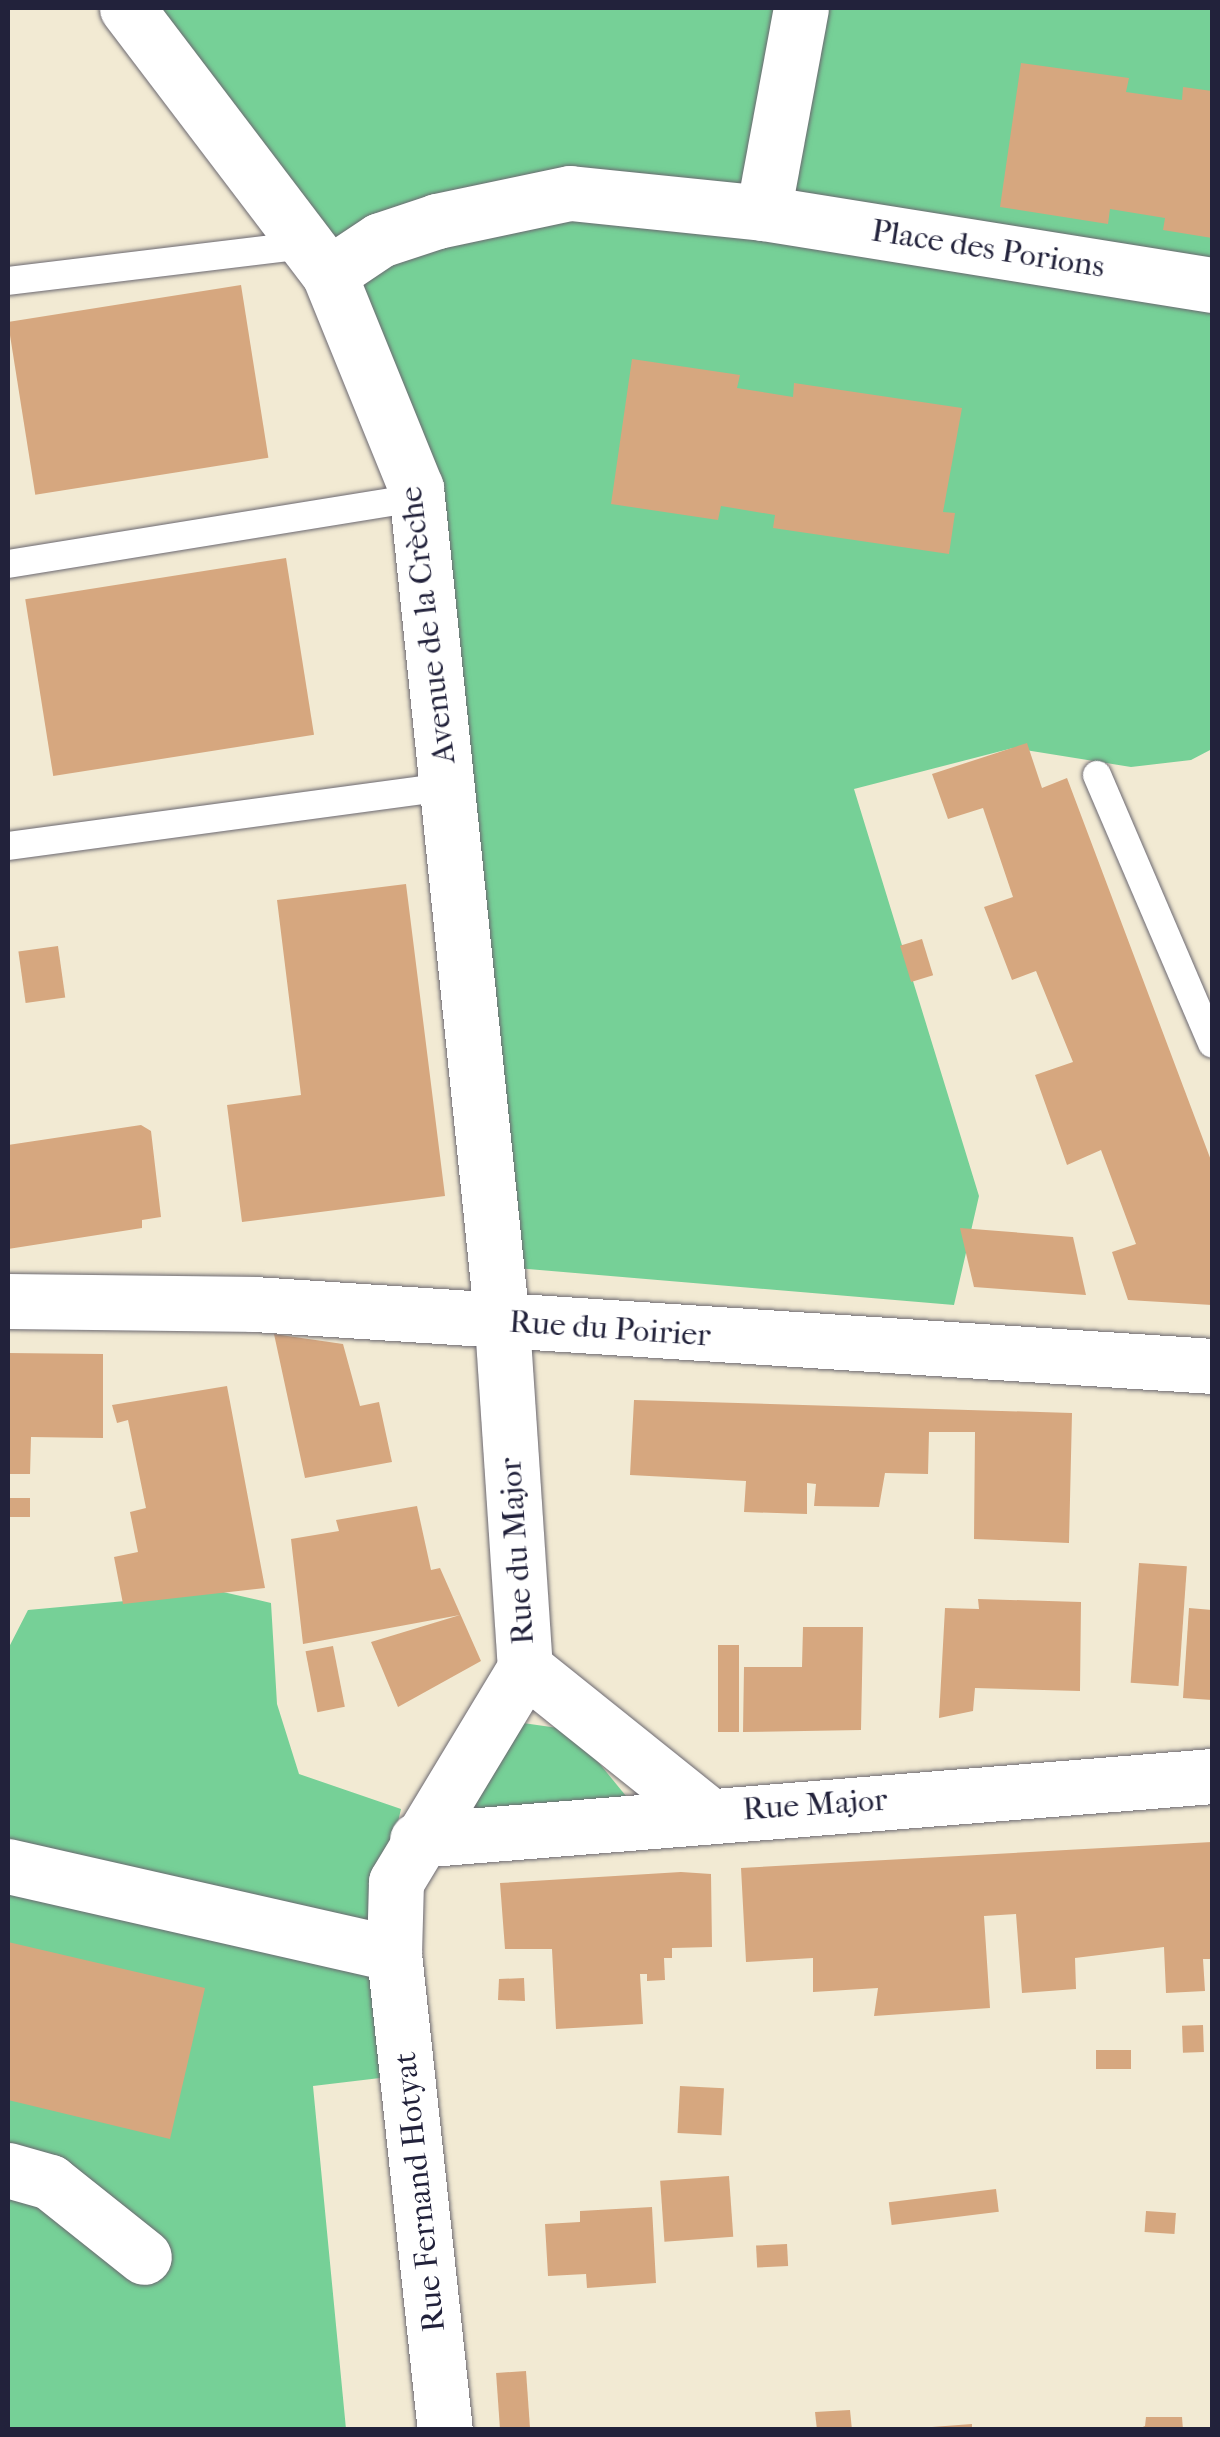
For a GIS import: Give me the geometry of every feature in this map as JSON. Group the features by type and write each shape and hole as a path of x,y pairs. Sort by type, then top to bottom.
{"street":[{"name":"Avenue de la Crèche","path":"127,8 318,259 416,498 502,1323"},
{"path":"763,213 801,8"},
{"name":"Place des Porions","path":"318,259 436,221 570,193 618,193 1212,285"},
{"name":"Rue du Poirier","path":"8,1301 254,1304 1212,1366"},
{"name":"Rue du Major","path":"502,1323 525,1668 705,1812"},
{"name":"Rue Fernand Hotyat","path":"446,2430 394,1954 396,1882 525,1668"},
{"name":"Rue Major","path":"418,1840 705,1812 1212,1776"},
{"path":"8,1866 394,1954"},
{"path":"8,2170 50,2182 144,2257"}],"lane":[{"path":"8,281 318,259"},
{"path":"8,564 416,498"},
{"path":"1098,775 1212,1043"},
{"path":"8,846 447,787"}],"green space":[{"path":"159,8 1212,8 1212,749 1191,760 1131,767 1013,748 854,789 979,1196 954,1305 516,1268 381,351"},
{"path":"223,1592 271,1603 277,1704 299,1774 401,1809 373,1928 380,2078 313,2086 346,2429 8,2430 8,1649 28,1610"},
{"path":"509,1721 572,1730 644,1818 462,1836"}],"building":[{"path":"1021,63 1129,78 1126,92 1182,100 1183,87 1212,91 1212,238 1163,230 1165,218 1110,209 1108,224 1000,207"},
{"path":"241,285 268,458 35,495 8,322"},
{"path":"632,359 740,375 737,388 793,397 794,383 962,408 943,512 955,513 949,554 773,528 775,515 721,506 718,520 611,504"},
{"path":"286,558 314,735 53,776 25,599"},
{"path":"1027,743 1042,788 1067,778 1212,1163 1212,1305 1128,1300 1112,1252 1136,1244 1101,1150 1067,1165 1035,1075 1073,1062 1036,971 1012,980 984,907 1013,897 983,808 948,819 932,774"},
{"path":"406,884 445,1196 242,1222 227,1105 301,1095 277,900"},
{"path":"922,939 933,975 911,982 900,946"},
{"path":"58,946 65,997 26,1003 18,952"},
{"path":"141,1125 151,1131 161,1217 142,1220 142,1228 8,1249 8,1145"},
{"path":"960,1228 1073,1237 1086,1295 974,1287"},
{"path":"274,1334 343,1344 360,1406 379,1402 392,1462 305,1478"},
{"path":"8,1353 103,1354 103,1438 31,1437 30,1474 8,1474"},
{"path":"227,1386 265,1588 123,1604 114,1557 138,1552 130,1512 146,1508 128,1420 117,1423 112,1405"},
{"path":"634,1400 1072,1413 1069,1543 974,1539 975,1432 929,1432 928,1474 885,1473 879,1507 814,1506 816,1484 807,1483 807,1514 744,1512 746,1481 630,1475"},
{"path":"8,1498 30,1498 30,1517 8,1517"},
{"path":"417,1506 431,1570 440,1568 481,1661 398,1707 371,1642 460,1615 303,1644 291,1539 339,1531 336,1520"},
{"path":"1139,1563 1187,1566 1179,1686 1131,1683"},
{"path":"978,1599 1081,1602 1080,1691 975,1688 973,1711 939,1718 945,1608 979,1609"},
{"path":"1189,1608 1212,1610 1212,1700 1183,1698"},
{"path":"803,1627 863,1627 861,1730 743,1732 744,1667 802,1667"},
{"path":"718,1645 739,1645 739,1732 718,1732"},
{"path":"333,1646 345,1707 317,1712 306,1651"},
{"path":"1212,1842 1212,1959 1203,1959 1205,1991 1166,1993 1164,1947 1075,1958 1076,1989 1022,1993 1016,1914 984,1916 990,2008 874,2016 878,1988 813,1992 813,1958 746,1962 741,1868"},
{"path":"681,1872 711,1874 712,1947 672,1948 672,1958 664,1958 665,1980 647,1981 647,1974 640,1974 643,2024 556,2029 552,1949 505,1949 500,1883"},
{"path":"8,1942 205,1988 170,2139 8,2100"},
{"path":"524,1978 525,2001 498,2000 499,1979"},
{"path":"1203,2025 1204,2052 1183,2053 1182,2026"},
{"path":"1096,2050 1131,2050 1131,2069 1096,2069"},
{"path":"680,2086 724,2088 721,2135 678,2133"},
{"path":"729,2176 733,2237 664,2242 660,2181"},
{"path":"996,2189 999,2212 892,2225 889,2202"},
{"path":"652,2207 656,2283 587,2288 586,2274 548,2276 545,2224 580,2222 580,2211"},
{"path":"1146,2211 1176,2213 1174,2234 1145,2232"},
{"path":"787,2244 788,2266 757,2268 756,2246"},
{"path":"526,2371 530,2430 500,2430 496,2373"},
{"path":"850,2410 852,2430 817,2430 815,2412"},
{"path":"1146,2417 1182,2417 1183,2430 1136,2430 1145,2426"},
{"path":"972,2424 972,2430 932,2430 932,2427"}]}
